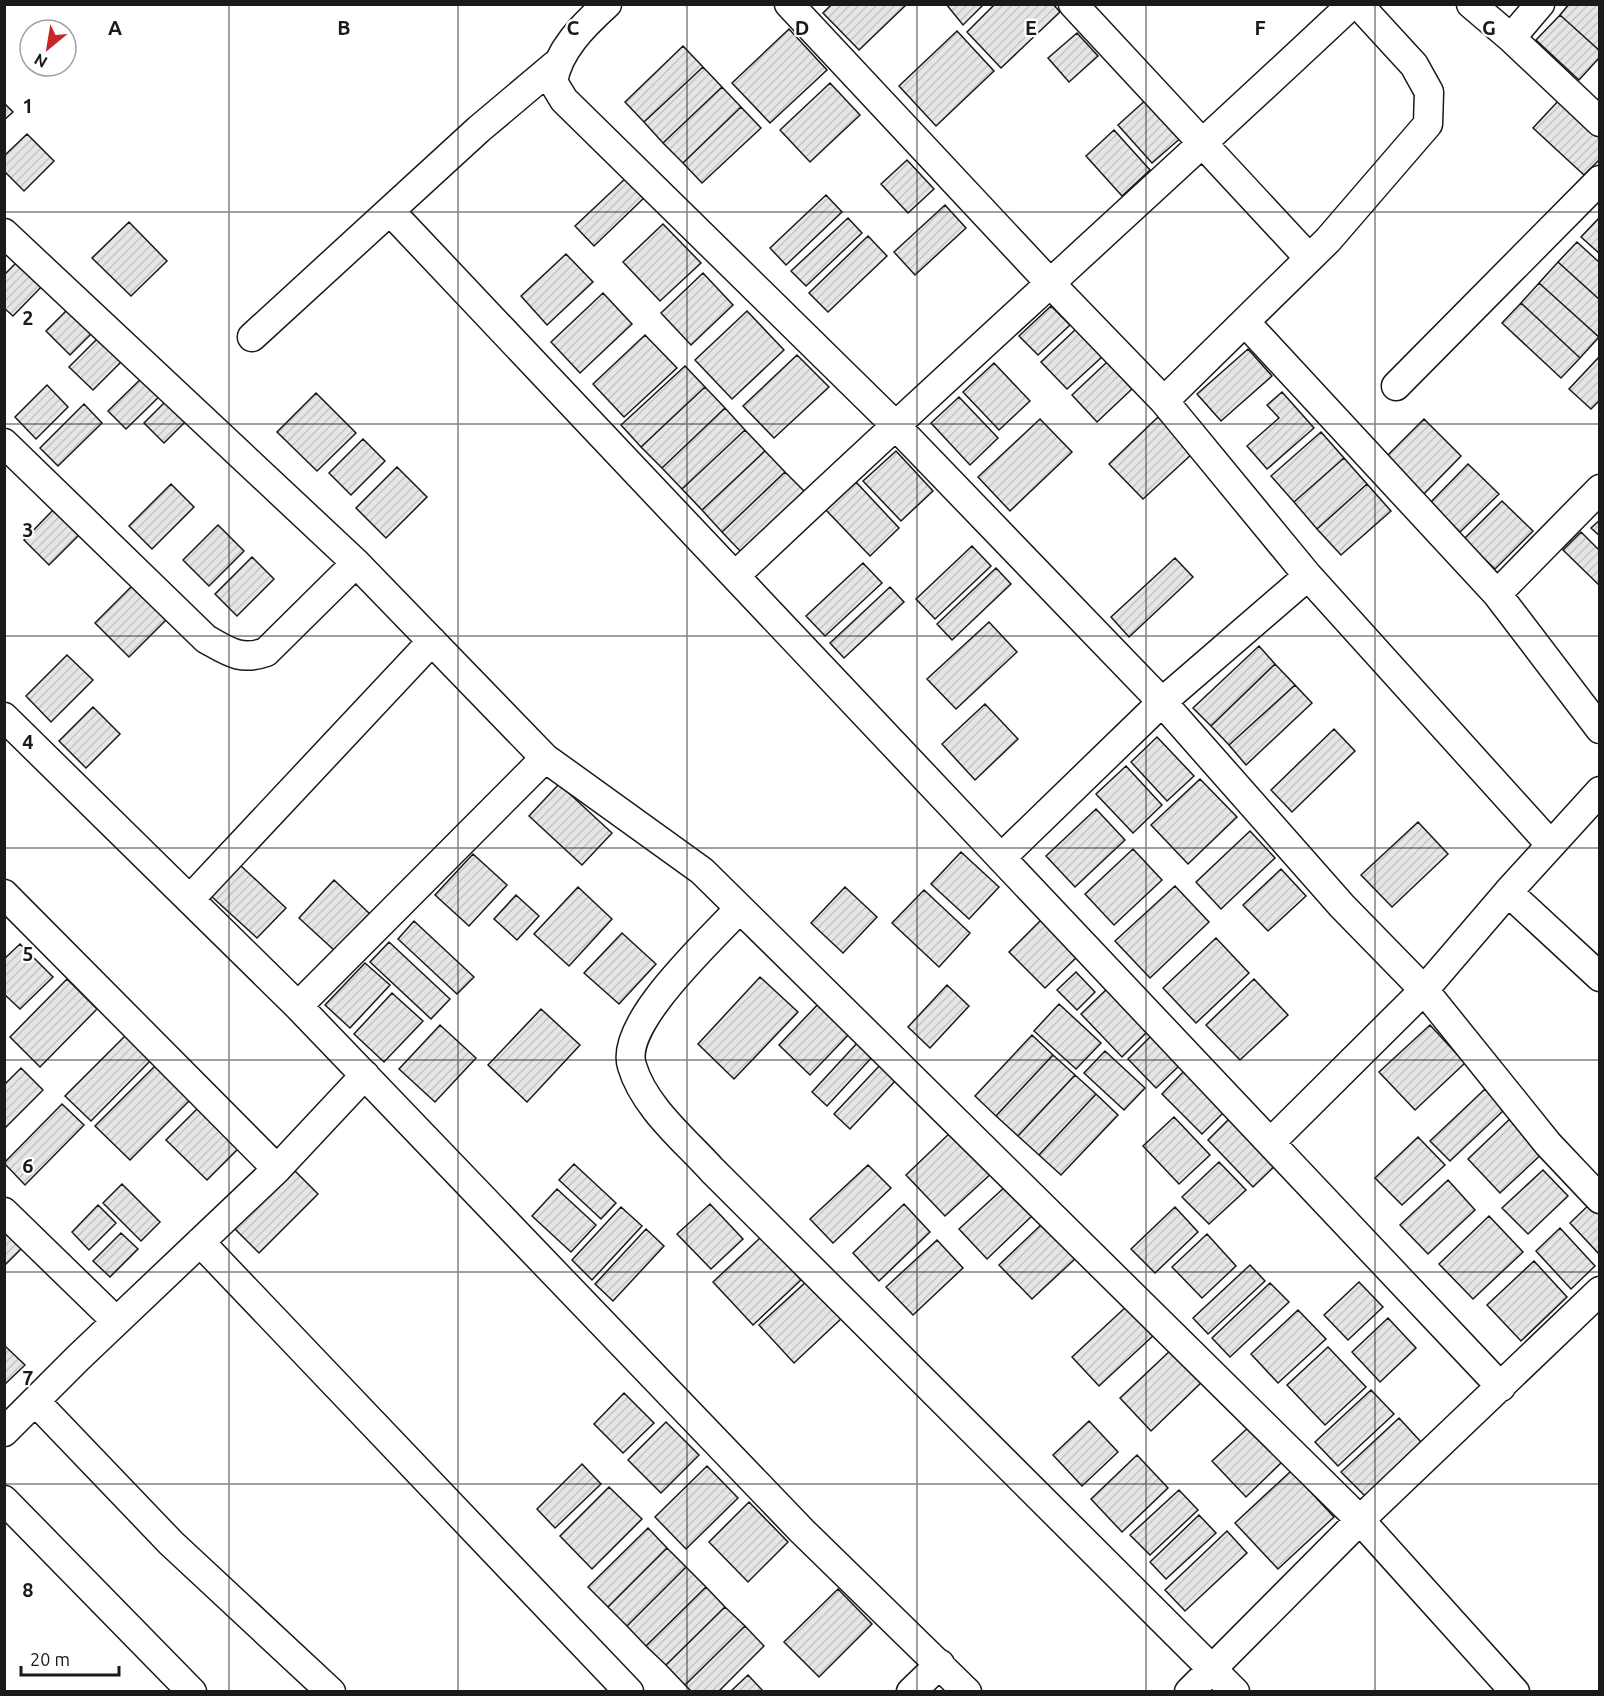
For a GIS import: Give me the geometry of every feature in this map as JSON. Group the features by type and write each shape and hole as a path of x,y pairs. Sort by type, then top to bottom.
{"street":[{"path":"252,337 496,114 555,65 567,47 607,4"},
{"path":"789,4 1049,282 1164,400 1308,576 1550,844"},
{"path":"1073,4 1309,258"},
{"path":"735,576 894,424 1203,144 1352,4"},
{"path":"1164,400 1246,323 1309,258 1428,124 1429,92 1414,65 1358,4"},
{"path":"1471,4 1511,38 1599,122"},
{"path":"1511,38 1540,4"},
{"path":"555,65 553,82 564,100 894,424 1162,702 1342,906 1424,990 1548,1144 1599,1199"},
{"path":"1396,386 1599,180"},
{"path":"390,211 1502,1386"},
{"path":"4,234 356,563 545,758 702,871 1359,1520 1515,1692"},
{"path":"1246,323 1497,594 1599,729"},
{"path":"4,442 206,639 227,651 249,658 266,652 356,563"},
{"path":"1497,594 1599,489"},
{"path":"1001,858 1162,702 1308,576"},
{"path":"191,898 432,641"},
{"path":"4,717 191,898 298,1006 802,1531 967,1692"},
{"path":"298,1006 545,758"},
{"path":"1270,1142 1424,990 1599,791"},
{"path":"1508,892 1598,974"},
{"path":"4,894 277,1168"},
{"path":"739,909 648,1009 630,1044 631,1065 647,1098 712,1170 1213,1667 1235,1692"},
{"path":"4,1432 116,1321 277,1168 366,1075"},
{"path":"4,1212 116,1321"},
{"path":"200,1242 628,1691"},
{"path":"1189,1692 1359,1520 1599,1291"},
{"path":"34,1401 171,1543 331,1692"},
{"path":"4,1500 192,1692"},
{"path":"911,1692 940,1664"}],"building":[{"path":"832,4 907,4 859,50 823,13"},
{"path":"946,4 984,4 963,25"},
{"path":"995,4 1053,4 1060,12 1001,68 967,32"},
{"path":"1569,4 1600,4 1600,51 1560,15"},
{"path":"1560,15 1600,51 1600,57 1579,80 1536,40"},
{"path":"789,29 827,70 770,123 732,83"},
{"path":"957,31 994,71 936,126 899,86"},
{"path":"1077,33 1098,56 1069,82 1048,58"},
{"path":"683,46 703,67 644,122 625,102"},
{"path":"703,67 722,87 663,143 644,122"},
{"path":"830,83 860,115 810,162 780,130"},
{"path":"722,87 741,107 683,163 663,143"},
{"path":"1148,98 1183,136 1152,163 1118,125"},
{"path":"1560,99 1600,135 1600,159 1584,175 1533,128"},
{"path":"4,103 13,112 4,120"},
{"path":"741,107 761,128 702,183 683,163"},
{"path":"1114,130 1150,170 1122,196 1086,156"},
{"path":"27,134 54,161 24,191 4,171 4,156"},
{"path":"907,160 934,189 908,213 881,184"},
{"path":"627,177 645,197 594,246 575,226"},
{"path":"826,195 842,212 786,265 770,248"},
{"path":"945,205 966,228 915,275 894,252"},
{"path":"1600,217 1600,254 1581,237"},
{"path":"848,218 862,233 806,286 791,271"},
{"path":"129,222 167,261 131,296 92,258"},
{"path":"663,224 701,263 660,301 623,262"},
{"path":"868,236 887,256 828,312 809,293"},
{"path":"1577,242 1600,263 1600,300 1558,262"},
{"path":"566,254 593,282 547,325 521,296"},
{"path":"23,256 47,281 13,316 4,308 4,275"},
{"path":"1558,262 1600,300 1599,337 1539,283"},
{"path":"703,273 733,305 691,345 661,313"},
{"path":"1539,283 1599,337 1580,358 1521,303"},
{"path":"603,293 632,324 580,373 551,342"},
{"path":"75,302 99,326 70,355 46,331"},
{"path":"1521,303 1580,358 1561,378 1502,323"},
{"path":"1051,306 1070,325 1038,355 1019,336"},
{"path":"747,311 784,350 732,399 695,360"},
{"path":"1076,329 1102,357 1067,389 1041,362"},
{"path":"104,332 128,355 93,390 69,367"},
{"path":"645,335 677,368 624,417 593,384"},
{"path":"1248,349 1272,376 1221,421 1197,394"},
{"path":"797,355 829,387 774,438 743,406"},
{"path":"1600,356 1600,400 1591,409 1569,389"},
{"path":"1107,362 1132,389 1097,422 1072,395"},
{"path":"994,363 1030,401 999,430 963,392"},
{"path":"685,366 705,387 641,447 621,425"},
{"path":"152,368 170,386 126,429 108,411"},
{"path":"47,385 68,407 36,439 15,417"},
{"path":"705,387 725,408 662,468 641,447"},
{"path":"1282,392 1314,428 1267,469 1247,446 1279,418 1267,405"},
{"path":"174,393 194,413 164,443 144,423"},
{"path":"316,393 356,433 317,471 277,432"},
{"path":"959,397 998,438 970,465 931,423"},
{"path":"84,404 102,423 58,466 40,448"},
{"path":"725,408 745,430 682,489 662,468"},
{"path":"1158,417 1192,454 1143,499 1109,464"},
{"path":"1040,419 1072,452 1010,511 978,477"},
{"path":"1424,419 1461,456 1424,494 1386,457"},
{"path":"745,430 765,451 702,510 682,489"},
{"path":"1321,432 1344,458 1294,502 1271,476"},
{"path":"363,439 385,461 351,495 329,473"},
{"path":"765,451 785,472 722,532 702,510"},
{"path":"896,451 933,491 901,521 863,481"},
{"path":"1344,458 1367,484 1317,529 1294,502"},
{"path":"1468,464 1499,494 1460,532 1430,503"},
{"path":"397,467 427,497 386,538 356,508"},
{"path":"785,472 806,493 742,553 722,532"},
{"path":"856,482 899,528 870,556 826,510"},
{"path":"171,484 194,507 152,549 129,526"},
{"path":"1367,484 1391,511 1341,555 1317,529"},
{"path":"1502,501 1533,531 1495,569 1464,539"},
{"path":"54,509 80,534 49,565 24,540"},
{"path":"1600,520 1600,536 1591,528"},
{"path":"218,525 244,551 209,586 183,560"},
{"path":"1581,532 1600,551 1600,586 1563,550"},
{"path":"972,546 991,566 935,619 916,599"},
{"path":"252,557 274,579 237,616 215,594"},
{"path":"1175,558 1193,577 1129,637 1111,617"},
{"path":"863,563 882,583 825,636 806,616"},
{"path":"996,568 1011,584 952,640 937,624"},
{"path":"137,581 171,615 129,657 95,623"},
{"path":"890,587 904,602 844,658 830,643"},
{"path":"989,622 1017,652 956,709 927,679"},
{"path":"1259,646 1275,664 1211,726 1193,708"},
{"path":"67,655 93,680 51,722 26,696"},
{"path":"1275,664 1295,685 1229,745 1211,726"},
{"path":"1295,685 1312,703 1246,765 1229,745"},
{"path":"985,704 1018,739 975,780 942,744"},
{"path":"93,707 120,734 86,768 59,741"},
{"path":"1334,729 1355,751 1292,812 1271,790"},
{"path":"1157,737 1194,776 1167,801 1131,762"},
{"path":"1126,766 1162,805 1133,833 1096,794"},
{"path":"1200,779 1237,817 1188,864 1151,825"},
{"path":"559,784 612,833 582,865 529,816"},
{"path":"1096,809 1125,840 1075,887 1046,856"},
{"path":"1418,822 1448,854 1392,907 1361,875"},
{"path":"1250,831 1275,858 1221,909 1196,882"},
{"path":"1133,849 1162,880 1114,925 1085,894"},
{"path":"961,852 999,887 969,919 931,884"},
{"path":"473,854 507,885 469,926 435,895"},
{"path":"240,865 286,908 257,938 211,896"},
{"path":"1281,869 1306,896 1268,931 1243,905"},
{"path":"334,880 370,914 335,951 299,918"},
{"path":"1175,886 1209,922 1150,978 1115,941"},
{"path":"578,887 612,919 569,966 534,934"},
{"path":"845,887 877,917 843,953 811,923"},
{"path":"924,890 970,933 939,967 892,923"},
{"path":"516,895 539,916 517,940 494,919"},
{"path":"1043,918 1079,955 1045,988 1009,952"},
{"path":"414,921 474,977 457,994 398,939"},
{"path":"622,933 656,964 619,1004 584,973"},
{"path":"1216,938 1249,973 1196,1023 1163,988"},
{"path":"389,942 450,999 431,1019 370,962"},
{"path":"20,944 53,977 20,1009 4,994 4,959"},
{"path":"365,963 390,985 350,1028 325,1005"},
{"path":"1076,972 1095,992 1077,1010 1057,990"},
{"path":"760,977 798,1012 734,1079 698,1044"},
{"path":"67,979 97,1009 40,1067 10,1037"},
{"path":"1254,979 1288,1015 1240,1060 1206,1025"},
{"path":"1112,984 1153,1026 1122,1057 1081,1014"},
{"path":"947,985 969,1006 930,1048 908,1027"},
{"path":"392,993 423,1021 384,1062 354,1034"},
{"path":"822,1000 853,1030 810,1075 779,1045"},
{"path":"1059,1004 1101,1043 1076,1069 1034,1031"},
{"path":"541,1009 580,1045 527,1102 488,1065"},
{"path":"440,1025 476,1058 435,1102 399,1069"},
{"path":"1430,1025 1465,1063 1415,1110 1379,1072"},
{"path":"131,1030 156,1055 91,1121 65,1096"},
{"path":"1032,1035 1053,1055 996,1116 975,1096"},
{"path":"1152,1035 1181,1064 1156,1088 1128,1059"},
{"path":"859,1041 874,1055 827,1106 812,1092"},
{"path":"1105,1051 1145,1088 1124,1110 1084,1073"},
{"path":"1053,1055 1075,1075 1018,1136 996,1116"},
{"path":"882,1063 898,1078 850,1129 834,1114"},
{"path":"155,1066 190,1100 130,1160 95,1126"},
{"path":"1188,1067 1228,1108 1202,1134 1162,1094"},
{"path":"21,1068 43,1090 4,1129 4,1085"},
{"path":"1075,1075 1096,1094 1039,1155 1018,1136"},
{"path":"1485,1089 1504,1110 1450,1161 1430,1141"},
{"path":"1096,1094 1118,1115 1061,1175 1039,1155"},
{"path":"62,1104 84,1125 25,1185 4,1163"},
{"path":"201,1105 242,1145 207,1180 166,1140"},
{"path":"1235,1113 1281,1160 1253,1187 1208,1140"},
{"path":"1514,1115 1547,1149 1500,1193 1468,1159"},
{"path":"1174,1117 1210,1155 1179,1184 1143,1146"},
{"path":"954,1129 994,1171 945,1216 906,1175"},
{"path":"1418,1137 1445,1165 1402,1205 1375,1178"},
{"path":"1219,1162 1246,1190 1209,1224 1182,1197"},
{"path":"574,1164 616,1203 601,1219 559,1180"},
{"path":"289,1165 318,1194 259,1253 230,1224"},
{"path":"868,1165 891,1188 833,1243 810,1219"},
{"path":"1543,1170 1568,1196 1528,1234 1502,1208"},
{"path":"1448,1180 1475,1210 1428,1254 1400,1225"},
{"path":"122,1184 160,1222 141,1241 103,1203"},
{"path":"1007,1185 1034,1214 987,1259 959,1229"},
{"path":"557,1189 596,1225 571,1252 532,1216"},
{"path":"1594,1200 1600,1206 1600,1255 1570,1223"},
{"path":"710,1204 743,1239 711,1269 677,1234"},
{"path":"904,1204 930,1232 879,1281 853,1253"},
{"path":"98,1205 116,1223 89,1250 72,1232"},
{"path":"621,1207 642,1226 592,1280 572,1260"},
{"path":"1175,1207 1198,1232 1155,1273 1131,1249"},
{"path":"1489,1216 1523,1252 1473,1299 1439,1264"},
{"path":"1044,1222 1077,1257 1032,1299 999,1265"},
{"path":"4,1227 24,1246 4,1266"},
{"path":"1560,1228 1595,1266 1571,1289 1536,1251"},
{"path":"646,1229 664,1246 613,1301 595,1284"},
{"path":"121,1233 138,1249 110,1277 93,1261"},
{"path":"1207,1234 1236,1266 1202,1298 1172,1267"},
{"path":"761,1237 801,1280 753,1325 713,1282"},
{"path":"937,1240 963,1268 913,1315 886,1287"},
{"path":"1534,1261 1567,1297 1521,1341 1487,1305"},
{"path":"1250,1265 1265,1281 1208,1334 1193,1318"},
{"path":"808,1280 843,1317 794,1363 759,1325"},
{"path":"1359,1282 1383,1307 1348,1340 1324,1315"},
{"path":"1270,1283 1289,1302 1230,1357 1212,1338"},
{"path":"1128,1305 1155,1334 1099,1386 1072,1357"},
{"path":"1298,1310 1326,1339 1278,1383 1251,1354"},
{"path":"1388,1318 1416,1348 1380,1382 1352,1352"},
{"path":"4,1345 25,1365 4,1385"},
{"path":"1328,1347 1366,1387 1325,1425 1287,1385"},
{"path":"1172,1349 1203,1381 1151,1431 1120,1398"},
{"path":"1371,1390 1394,1414 1338,1466 1315,1442"},
{"path":"624,1393 654,1423 623,1453 594,1424"},
{"path":"1399,1418 1421,1442 1365,1496 1341,1472"},
{"path":"1089,1421 1118,1452 1082,1486 1053,1455"},
{"path":"666,1422 699,1455 661,1493 628,1460"},
{"path":"1250,1426 1283,1461 1246,1497 1212,1461"},
{"path":"1137,1455 1168,1488 1122,1532 1091,1499"},
{"path":"582,1464 601,1484 555,1528 537,1509"},
{"path":"707,1466 738,1498 686,1549 655,1517"},
{"path":"1291,1471 1334,1517 1278,1569 1235,1523"},
{"path":"609,1487 642,1519 592,1569 560,1536"},
{"path":"1179,1490 1198,1510 1150,1555 1130,1535"},
{"path":"749,1502 788,1542 748,1582 709,1542"},
{"path":"1199,1515 1216,1533 1166,1579 1150,1562"},
{"path":"648,1528 667,1548 608,1607 588,1587"},
{"path":"1227,1531 1247,1553 1185,1611 1165,1590"},
{"path":"667,1548 686,1567 627,1626 608,1607"},
{"path":"686,1567 706,1587 646,1646 627,1626"},
{"path":"706,1587 725,1607 666,1665 646,1646"},
{"path":"838,1589 872,1624 819,1677 784,1642"},
{"path":"725,1607 745,1626 685,1685 666,1665"},
{"path":"745,1626 764,1646 718,1692 692,1692 685,1685"},
{"path":"748,1675 764,1692 730,1692"}]}
